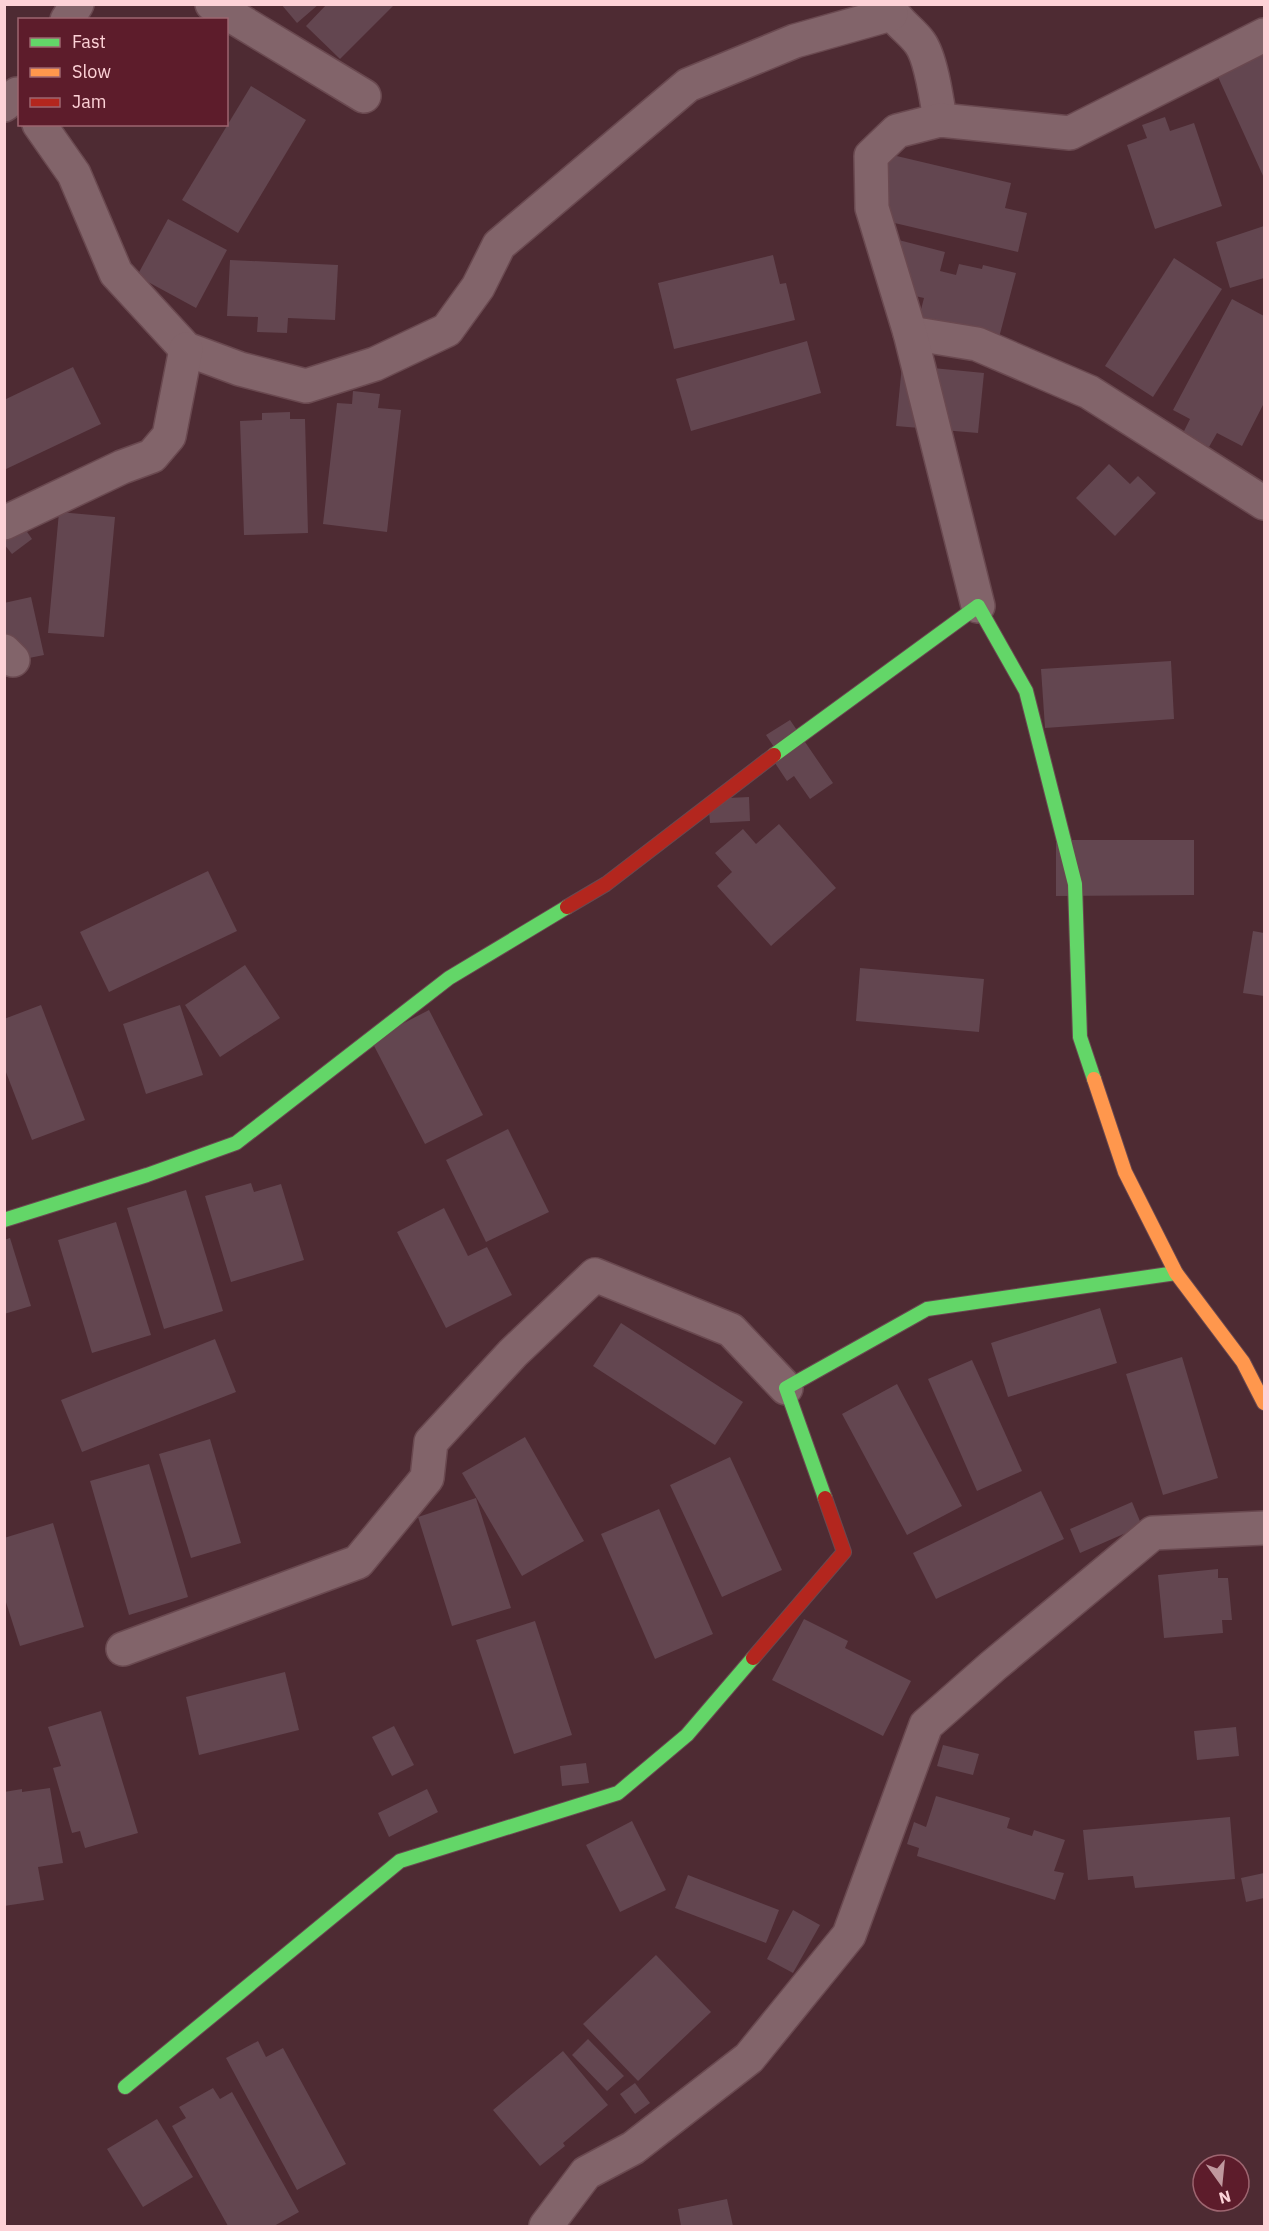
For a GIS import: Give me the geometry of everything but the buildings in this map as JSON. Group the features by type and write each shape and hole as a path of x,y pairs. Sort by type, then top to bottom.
{"street":[{"path":"68,18 77,4"},
{"path":"212,4 364,96"},
{"path":"40,126 74,174 116,273 186,349 240,369 306,386 375,364 447,330 478,287 499,245 688,85 795,41 889,9 921,45 936,89 940,120"},
{"path":"1264,35 1070,133 940,120 897,131 871,156 872,208 910,333 978,606 1026,690 1075,884 1080,1037 1125,1172 1176,1273 1243,1362 1264,1403"},
{"path":"910,333 977,344 1089,392 1264,503"},
{"path":"4,523 122,467 152,456 169,436 186,349"},
{"path":"4,1220 147,1175 236,1143 449,978 606,884 801,734 978,606"},
{"path":"786,1388 927,1309 1176,1273"},
{"path":"123,1649 358,1562 427,1478 431,1442 513,1353 595,1275 731,1330 786,1388 844,1552 687,1735 618,1792 400,1861 125,2087"},
{"path":"546,2226 586,2173 633,2148 749,2058 849,1935 926,1725 1153,1533 1264,1528"}],"traffic: fast":[{"path":"774,755 978,606 1026,691 1075,884 1080,1037 1094,1079"},
{"path":"4,1220 147,1175 236,1143 449,978 567,907"},
{"path":"825,1498 786,1388 927,1309 1176,1273"},
{"path":"125,2087 400,1861 618,1793 687,1735 753,1658"}],"traffic: slow":[{"path":"1094,1079 1125,1172 1176,1273 1243,1362 1264,1403"}],"traffic: jam":[{"path":"567,907 606,884 774,755"},
{"path":"753,1658 844,1552 825,1498"}]}
